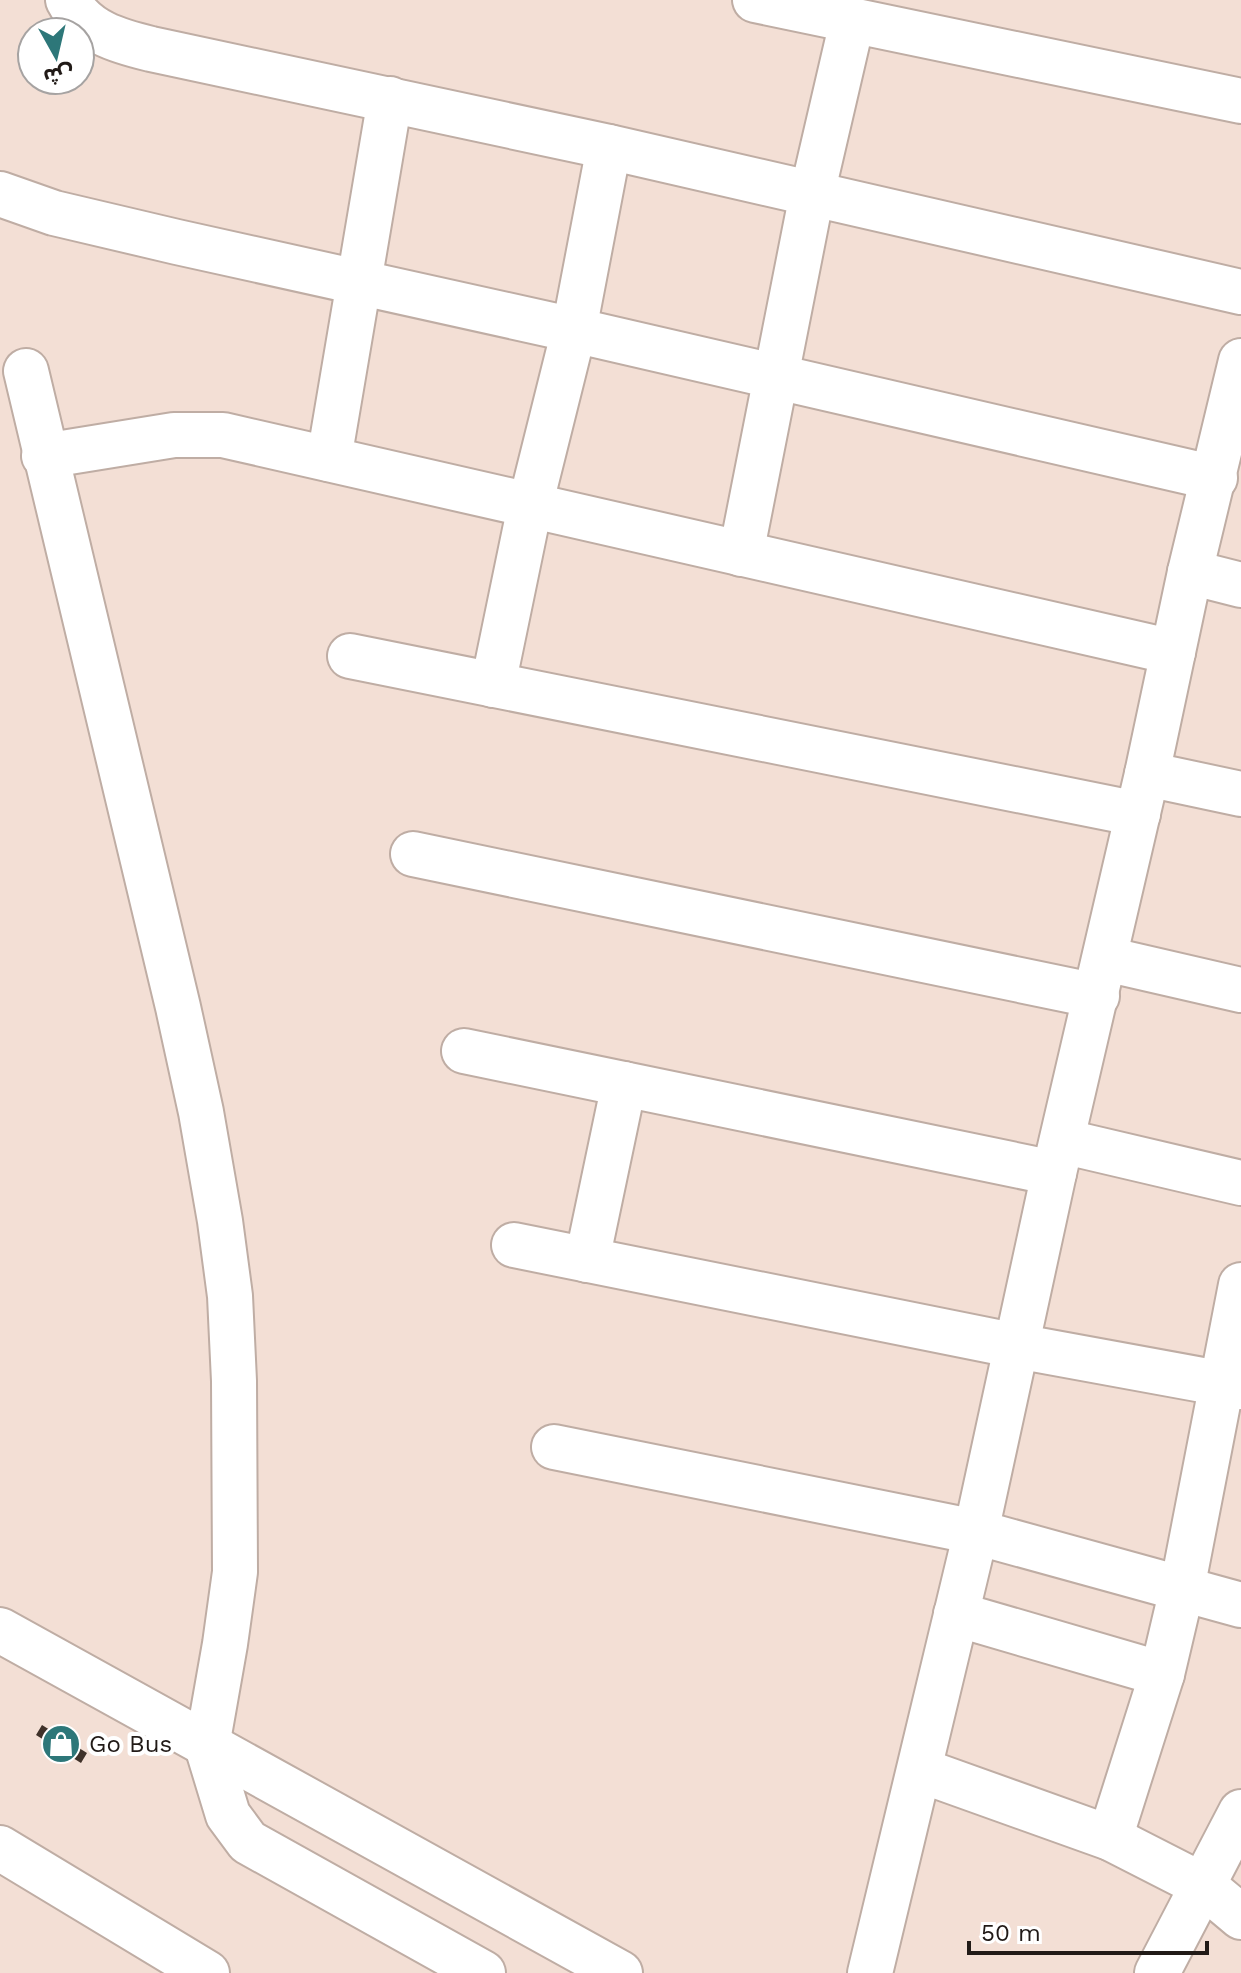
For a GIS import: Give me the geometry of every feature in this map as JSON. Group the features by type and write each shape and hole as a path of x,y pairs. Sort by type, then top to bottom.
{"street":[{"path":"68,0 91,27 115,40 609,147 1241,292"},
{"path":"755,0 1241,101"},
{"path":"741,554 812,194 852,22"},
{"path":"329,459 390,99"},
{"path":"493,685 530,506 574,330 609,147"},
{"path":"0,194 54,213 1215,478"},
{"path":"26,371 194,1082 220,1221 230,1296 234,1381 235,1572 207,1746 228,1815 248,1842 483,1973"},
{"path":"870,1973 976,1532 1058,1157 1143,794 1190,572 1239,383"},
{"path":"44,456 174,435 211,435 251,441 1173,652"},
{"path":"1190,572 1241,585"},
{"path":"350,656 493,685 1143,794 1241,794"},
{"path":"413,854 1101,978 1241,990"},
{"path":"464,1051 624,1084 1058,1157 1241,1183"},
{"path":"587,1260 624,1084"},
{"path":"514,1245 1017,1346 1232,1385"},
{"path":"1110,1838 1162,1674 1232,1385 1241,1285"},
{"path":"554,1447 976,1532 1241,1605"},
{"path":"956,1614 1162,1674"},
{"path":"0,1630 620,1973"},
{"path":"920,1770 1110,1838 1204,1886 1241,1917"},
{"path":"1157,1973 1238,1824"},
{"path":"0,1848 207,1973"}],"building":[{"name":"Go Bus","path":"42,1725 87,1753 81,1763 36,1735"}],"place":[{"name":"Go Bus","path":"61,1744"}]}
